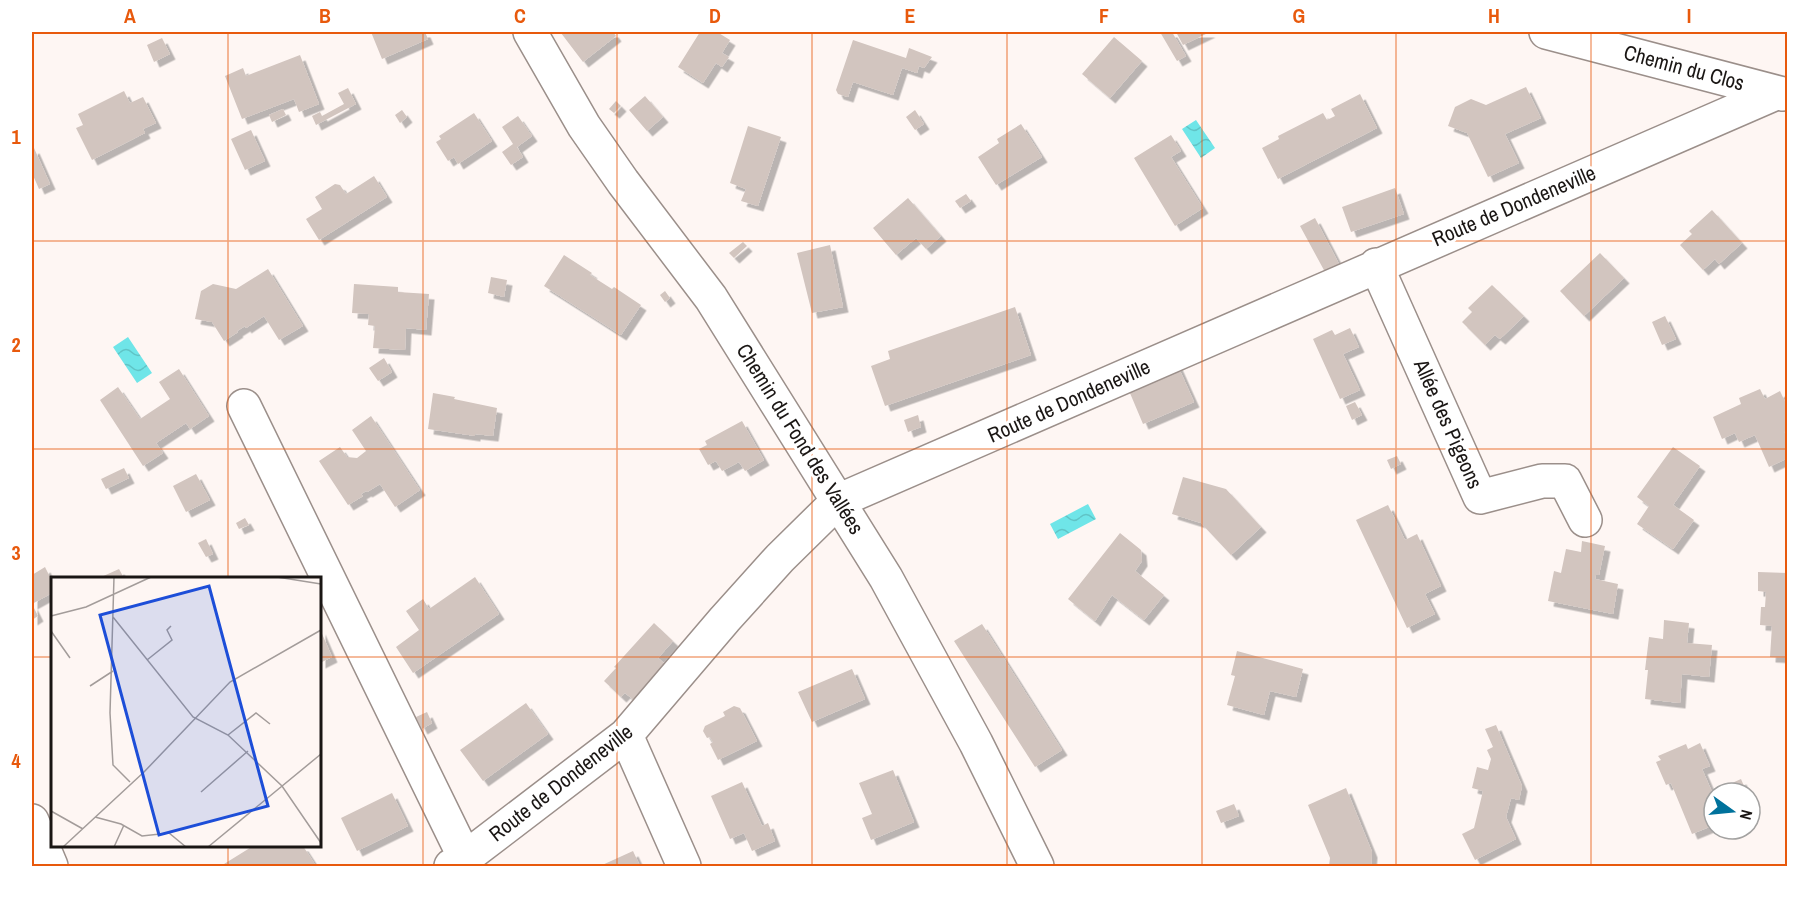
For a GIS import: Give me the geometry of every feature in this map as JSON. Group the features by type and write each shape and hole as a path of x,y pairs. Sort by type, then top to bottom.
{"street":[{"name":"Chemin du Fond des Vallées","path":"530,32 584,126 623,182 711,298 886,578 976,743 1037,867"},
{"name":"Chemin du Clos","path":"1546,32 1782,94"},
{"name":"Route de Dondeneville","path":"244,406 458,862 626,735 725,618 780,558 838,501 1376,266 1782,94"},
{"name":"Allée des Pigeons","path":"1376,266 1480,497 1542,481 1565,481 1585,520"},
{"path":"626,735 684,867"},
{"path":"32,821 51,867"}],"water":[{"path":"1196,120 1215,148 1201,158 1182,129"},
{"path":"128,337 152,373 137,383 113,347"},
{"path":"1088,504 1096,519 1058,539 1050,524"}],"building":[{"path":"371,32 425,32 428,39 382,59"},
{"path":"562,32 613,32 616,36 583,62"},
{"path":"700,32 717,32 730,40 722,53 729,57 722,67 716,63 703,83 678,67"},
{"path":"1160,32 1172,32 1186,56 1177,61"},
{"path":"1176,32 1210,32 1183,45"},
{"path":"1114,37 1142,61 1110,98 1082,74"},
{"path":"162,38 170,54 154,62 147,45"},
{"path":"853,40 906,58 909,48 932,57 924,68 919,66 917,73 902,68 893,95 853,82 848,97 838,94 836,90"},
{"path":"300,55 319,104 299,112 294,99 242,119 225,76 243,68 246,76"},
{"path":"1526,87 1541,118 1505,134 1519,163 1488,177 1467,133 1448,126 1455,107 1471,99 1486,105"},
{"path":"348,88 356,104 316,125 312,116 320,112 322,116 344,104 338,93"},
{"path":"124,91 130,103 143,97 156,123 143,129 145,133 92,160 76,128 83,125 78,114"},
{"path":"1360,94 1377,128 1278,179 1262,148 1279,139 1278,136 1323,113 1327,120 1335,116 1331,109"},
{"path":"645,96 663,117 647,131 629,110"},
{"path":"616,101 621,106 614,113 609,109"},
{"path":"283,109 286,115 272,122 269,115"},
{"path":"402,110 407,117 400,123 395,115"},
{"path":"915,110 924,124 915,130 906,117"},
{"path":"474,113 492,141 458,164 454,157 448,161 436,142 441,139 439,136"},
{"path":"518,116 532,136 517,147 523,157 511,165 502,152 513,144 502,127"},
{"path":"1021,124 1042,157 996,185 978,157 999,143 997,139"},
{"path":"748,126 781,137 758,206 741,201 746,189 730,183"},
{"path":"251,130 265,161 245,170 231,139"},
{"path":"1171,135 1181,151 1171,157 1203,208 1175,226 1134,158"},
{"path":"34,148 50,184 39,189 32,173 32,149"},
{"path":"374,176 387,197 319,240 306,219 322,209 315,197 335,184 340,185 346,194"},
{"path":"1395,188 1404,214 1351,232 1342,207"},
{"path":"966,194 971,201 960,208 955,201"},
{"path":"908,198 941,236 926,249 916,238 896,255 873,228"},
{"path":"1712,210 1742,243 1719,264 1715,259 1703,270 1680,245 1692,234 1689,231"},
{"path":"1315,218 1339,264 1325,272 1300,226"},
{"path":"743,242 747,246 734,258 729,253"},
{"path":"830,245 843,307 812,313 797,253"},
{"path":"1600,253 1624,278 1584,316 1560,291"},
{"path":"564,255 592,273 590,275 612,289 614,287 641,305 621,335 544,286"},
{"path":"268,269 303,326 279,340 264,316 224,341 212,322 195,319 201,291 213,284 236,289"},
{"path":"491,277 507,280 504,297 488,293"},
{"path":"354,284 398,287 398,292 429,294 426,330 406,328 405,350 373,348 375,326 368,325 369,314 352,313"},
{"path":"1492,285 1524,316 1500,339 1495,335 1485,345 1462,322 1472,312 1468,308"},
{"path":"665,291 670,298 665,302 660,295"},
{"path":"1015,307 1031,355 885,406 871,366 890,359 888,351"},
{"path":"1665,316 1676,339 1662,345 1652,322"},
{"path":"1350,328 1359,347 1343,354 1360,390 1340,399 1313,339 1332,330 1335,335"},
{"path":"384,358 392,372 378,381 369,368"},
{"path":"1177,364 1194,402 1143,424 1127,386"},
{"path":"179,369 209,416 190,429 186,423 156,443 163,453 143,466 100,400 118,387 140,419 170,399 159,382"},
{"path":"1760,389 1765,399 1780,391 1788,408 1788,430 1784,432 1788,438 1788,458 1769,467 1755,435 1739,442 1735,433 1722,439 1713,417 1741,404 1739,398"},
{"path":"433,393 497,408 493,436 475,434 475,436 428,429"},
{"path":"1355,402 1362,415 1352,420 1346,406"},
{"path":"918,415 921,427 908,432 904,420"},
{"path":"371,416 420,490 395,507 380,484 361,494 363,496 348,505 319,461 340,447 347,457 357,458 366,451 352,430"},
{"path":"742,421 764,460 745,471 739,462 722,471 716,461 708,465 699,449 707,445 705,441"},
{"path":"1673,447 1700,466 1673,505 1694,520 1673,549 1637,524 1649,506 1637,497"},
{"path":"1397,456 1401,464 1391,469 1387,460"},
{"path":"124,468 129,478 106,489 101,479"},
{"path":"196,474 210,500 186,512 173,486"},
{"path":"1183,477 1226,489 1261,527 1231,555 1201,523 1172,514"},
{"path":"1388,505 1405,540 1417,534 1441,586 1425,594 1435,614 1407,628 1356,520"},
{"path":"245,518 249,525 239,529 236,523"},
{"path":"1120,533 1141,550 1142,561 1135,571 1164,595 1144,620 1112,595 1095,621 1068,599"},
{"path":"206,539 213,554 206,557 198,543"},
{"path":"1582,541 1605,546 1599,575 1596,575 1595,579 1618,584 1613,614 1548,601 1554,571 1561,573 1566,549 1581,552"},
{"path":"45,567 51,579 51,594 32,604 32,575"},
{"path":"119,569 123,577 101,577"},
{"path":"1758,572 1788,573 1788,658 1770,657 1772,626 1760,625 1761,607 1765,607 1766,592 1758,591"},
{"path":"475,577 499,614 413,673 396,647 419,630 406,611 423,599 429,609"},
{"path":"32,604 38,616 32,620"},
{"path":"1664,620 1689,623 1687,643 1712,645 1709,677 1682,674 1680,703 1645,699 1648,670 1645,670 1649,637 1663,639"},
{"path":"654,623 673,641 658,658 666,665 634,700 625,693 621,697 604,681"},
{"path":"982,624 1062,750 1035,767 954,641"},
{"path":"321,631 332,657 321,662"},
{"path":"1237,651 1303,669 1296,697 1270,691 1264,715 1227,705 1235,676 1231,675"},
{"path":"852,669 865,699 812,722 798,692"},
{"path":"526,703 548,734 483,781 460,750"},
{"path":"734,706 740,708 757,741 718,760 710,744 713,742 703,731 705,726 725,716 723,712"},
{"path":"427,712 432,723 422,729 416,717"},
{"path":"1496,725 1522,786 1519,800 1511,798 1506,817 1516,839 1475,860 1462,834 1474,828 1483,791 1472,788 1477,767 1488,770 1491,759 1487,750 1493,747 1485,729"},
{"path":"1700,743 1710,766 1702,769 1707,781 1702,781 1702,830 1692,834 1671,783 1666,785 1656,762 1661,760 1658,756 1686,744 1688,749"},
{"path":"893,770 914,822 871,840 862,818 872,814 859,783"},
{"path":"742,782 762,826 768,823 775,841 752,851 744,833 730,839 711,796"},
{"path":"1346,788 1372,852 1371,866 1329,866 1330,858 1308,805"},
{"path":"392,793 408,826 357,851 341,818"},
{"path":"1234,804 1239,816 1221,823 1216,811"},
{"path":"251,847 304,847 316,866 226,866 224,864"},
{"path":"633,851 640,866 600,866"}]}
